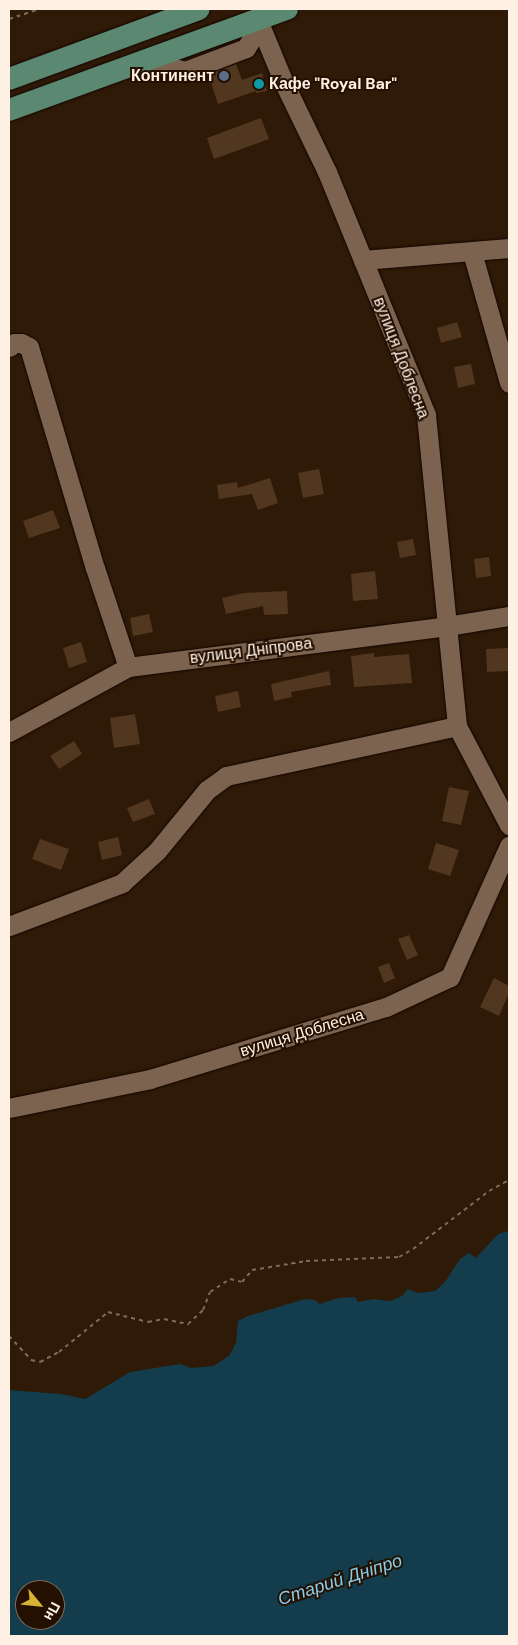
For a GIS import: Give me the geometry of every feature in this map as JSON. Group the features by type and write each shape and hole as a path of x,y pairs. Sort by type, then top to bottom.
{"main road":[{"path":"9,79 199,9"},
{"path":"9,110 147,59 259,22 286,9"}],"street":[{"name":"вулиця Доблесна","path":"259,22 284,83 327,172 426,415 457,726 509,825"},
{"path":"363,260 509,248"},
{"path":"472,252 509,383"},
{"path":"9,348 14,343 21,343 29,347 95,568 128,667"},
{"name":"вулиця Дніпрова","path":"9,732 128,667 447,626 509,616"},
{"path":"9,926 122,883 157,851 207,790 226,776 457,726"},
{"name":"вулиця Доблесна","path":"9,1108 150,1079 386,1006 450,977 509,846"}],"path":[{"path":"9,19 40,9"},
{"path":"9,1336 31,1360 40,1362 59,1352 108,1312 148,1322 164,1319 188,1324 203,1310 210,1292 230,1279 242,1282 252,1270 306,1261 399,1257 413,1249 489,1191 509,1180"}],"water":[{"name":"Старий Дніпро","path":"508,1231 509,1636 9,1636 9,1390 61,1394 85,1399 130,1372 180,1364 191,1368 213,1366 229,1356 236,1343 238,1321 248,1316 305,1299 315,1300 319,1304 339,1298 355,1297 358,1302 373,1299 390,1301 402,1296 408,1289 417,1293 435,1291 445,1282 460,1259 469,1253 476,1258 498,1234"}],"building":[{"path":"236,64 242,80 262,73 267,91 256,93 256,91 218,104 208,74"},
{"path":"261,118 269,139 214,159 207,138"},
{"path":"457,322 462,337 441,343 437,328"},
{"path":"471,364 475,384 458,388 454,367"},
{"path":"319,469 324,494 303,498 298,473"},
{"path":"270,478 278,503 258,510 252,494 219,499 217,485 237,482 238,488"},
{"path":"53,510 60,528 29,538 23,521"},
{"path":"413,539 416,555 400,558 397,542"},
{"path":"489,557 491,576 476,578 474,559"},
{"path":"375,571 378,599 353,601 351,574"},
{"path":"287,591 288,614 264,615 263,606 226,614 222,598 244,593"},
{"path":"149,614 153,632 133,636 130,618"},
{"path":"81,642 87,662 69,668 63,648"},
{"path":"509,648 509,671 487,672 486,649"},
{"path":"374,653 374,657 409,654 412,683 354,687 351,656"},
{"path":"329,671 331,685 291,692 292,697 274,701 271,684"},
{"path":"238,691 241,707 218,712 215,696"},
{"path":"135,714 140,744 114,748 110,718"},
{"path":"74,741 82,754 59,769 50,756"},
{"path":"449,787 469,791 461,825 442,821"},
{"path":"149,799 155,814 133,822 127,808"},
{"path":"118,837 122,855 102,860 98,842"},
{"path":"40,839 69,849 61,870 32,859"},
{"path":"436,843 459,850 450,876 428,869"},
{"path":"409,935 418,955 407,960 398,939"},
{"path":"389,963 395,978 384,983 378,967"},
{"path":"494,978 509,986 509,993 499,1016 480,1007"}],"place":[{"name":"Континент","path":"224,76"},
{"name":"Кафе \"Royal Bar\"","path":"259,84"}]}
